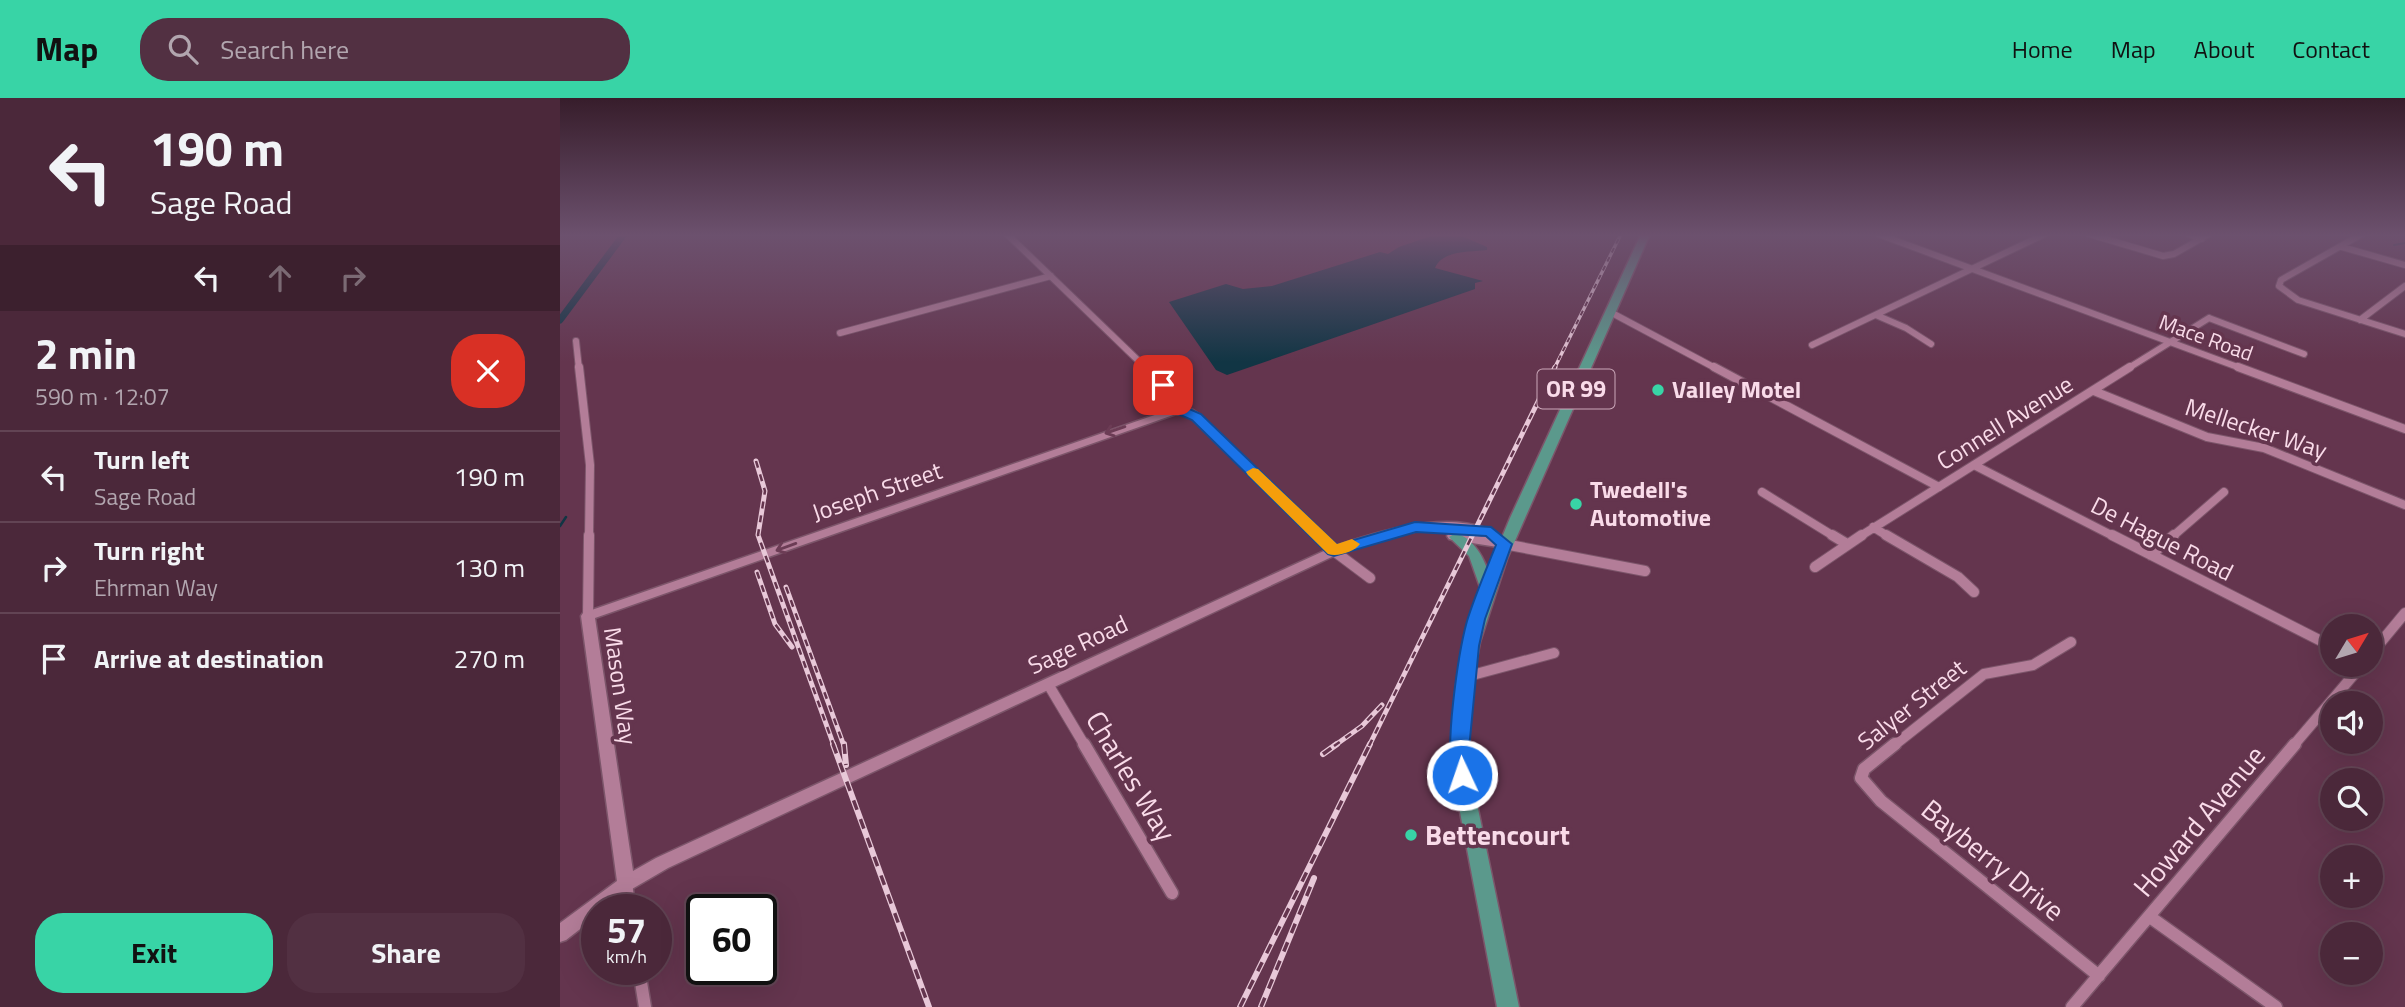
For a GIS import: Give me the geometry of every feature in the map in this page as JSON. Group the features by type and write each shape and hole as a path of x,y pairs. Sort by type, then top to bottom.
{"main road":[{"name":"OR 99","path":"1508,1007 1462,775 1460,749 1465,677 1476,619 1504,544 1628,276"},
{"path":"1455,537 1475,554 1484,570 1488,589"}],"street":[{"path":"840,333 1049,276"},
{"path":"1051,276 1180,401 1181,411 1196,417 1334,551 1370,578"},
{"path":"1812,345 1955,276"},
{"name":"Mace Road","path":"1991,276 2405,429"},
{"path":"2286,276 2278,283 2283,291 2298,300 2405,334"},
{"path":"2360,320 2405,286"},
{"path":"1612,313 1939,487"},
{"path":"1876,314 1931,344"},
{"name":"Connell Avenue","path":"1815,567 1873,527 2170,343 2207,314 2304,354"},
{"name":"Mason Way","path":"576,341 590,465 588,617 628,894"},
{"name":"Mellecker Way","path":"2094,391 2214,440 2276,452 2405,505"},
{"name":"Joseph Street","path":"588,617 1158,415 1181,411"},
{"name":"De Hague Road","path":"1974,465 2320,640"},
{"path":"1762,492 1847,544"},
{"path":"2151,555 2224,492"},
{"name":"Sage Road","path":"560,934 626,884 675,857 1334,551 1415,527 1477,529 1491,532 1504,544 1645,571"},
{"path":"1873,527 1958,577 1973,592"},
{"path":"1391,534 1455,537 1504,544"},
{"path":"2384,638 2405,613"},
{"name":"Salyer Street","path":"1861,778 1864,769 1984,674 1992,670 2024,668 2038,664 2071,642"},
{"path":"1465,677 1554,653"},
{"name":"Howard Avenue","path":"2073,1007 2352,677"},
{"name":"Charles Way","path":"1048,684 1172,893"},
{"name":"Bayberry Drive","path":"1861,778 1872,794 1984,881 2026,919 2099,976"},
{"path":"2150,917 2276,1007"},
{"path":"641,985 645,1007"}],"water":[{"path":"1302,276 1466,276 1483,281 1475,283 1475,289 1227,375 1216,370 1169,302 1226,284 1243,289 1272,286"}],"waterway":[{"path":"560,320 592,276"},
{"path":"560,526 566,517"}],"railway":[{"path":"1554,369 1600,276"},
{"path":"1369,746 1555,367"},
{"path":"756,461 765,491 758,535 834,746"},
{"path":"757,572 775,624 792,647"},
{"path":"786,587 844,746"},
{"path":"1334,746 1362,726 1382,705"},
{"path":"833,744 929,1007"},
{"path":"844,744 846,765"},
{"path":"1323,754 1337,744"},
{"path":"1240,1007 1370,744"},
{"path":"1261,1007 1314,878"}],"slow traffic":[{"path":"1253,472 1334,551 1352,544"}],"place":[{"name":"Valley Motel","path":"1658,390"},
{"name":"Twedell's Automotive","path":"1576,504"},
{"name":"Bettencourt","path":"1411,835"}],"route":[{"path":"1163,385 1180,401 1181,411 1196,417 1334,551 1415,527 1477,529 1491,532 1504,544 1476,619 1470,646 1460,749 1462,775"}]}
